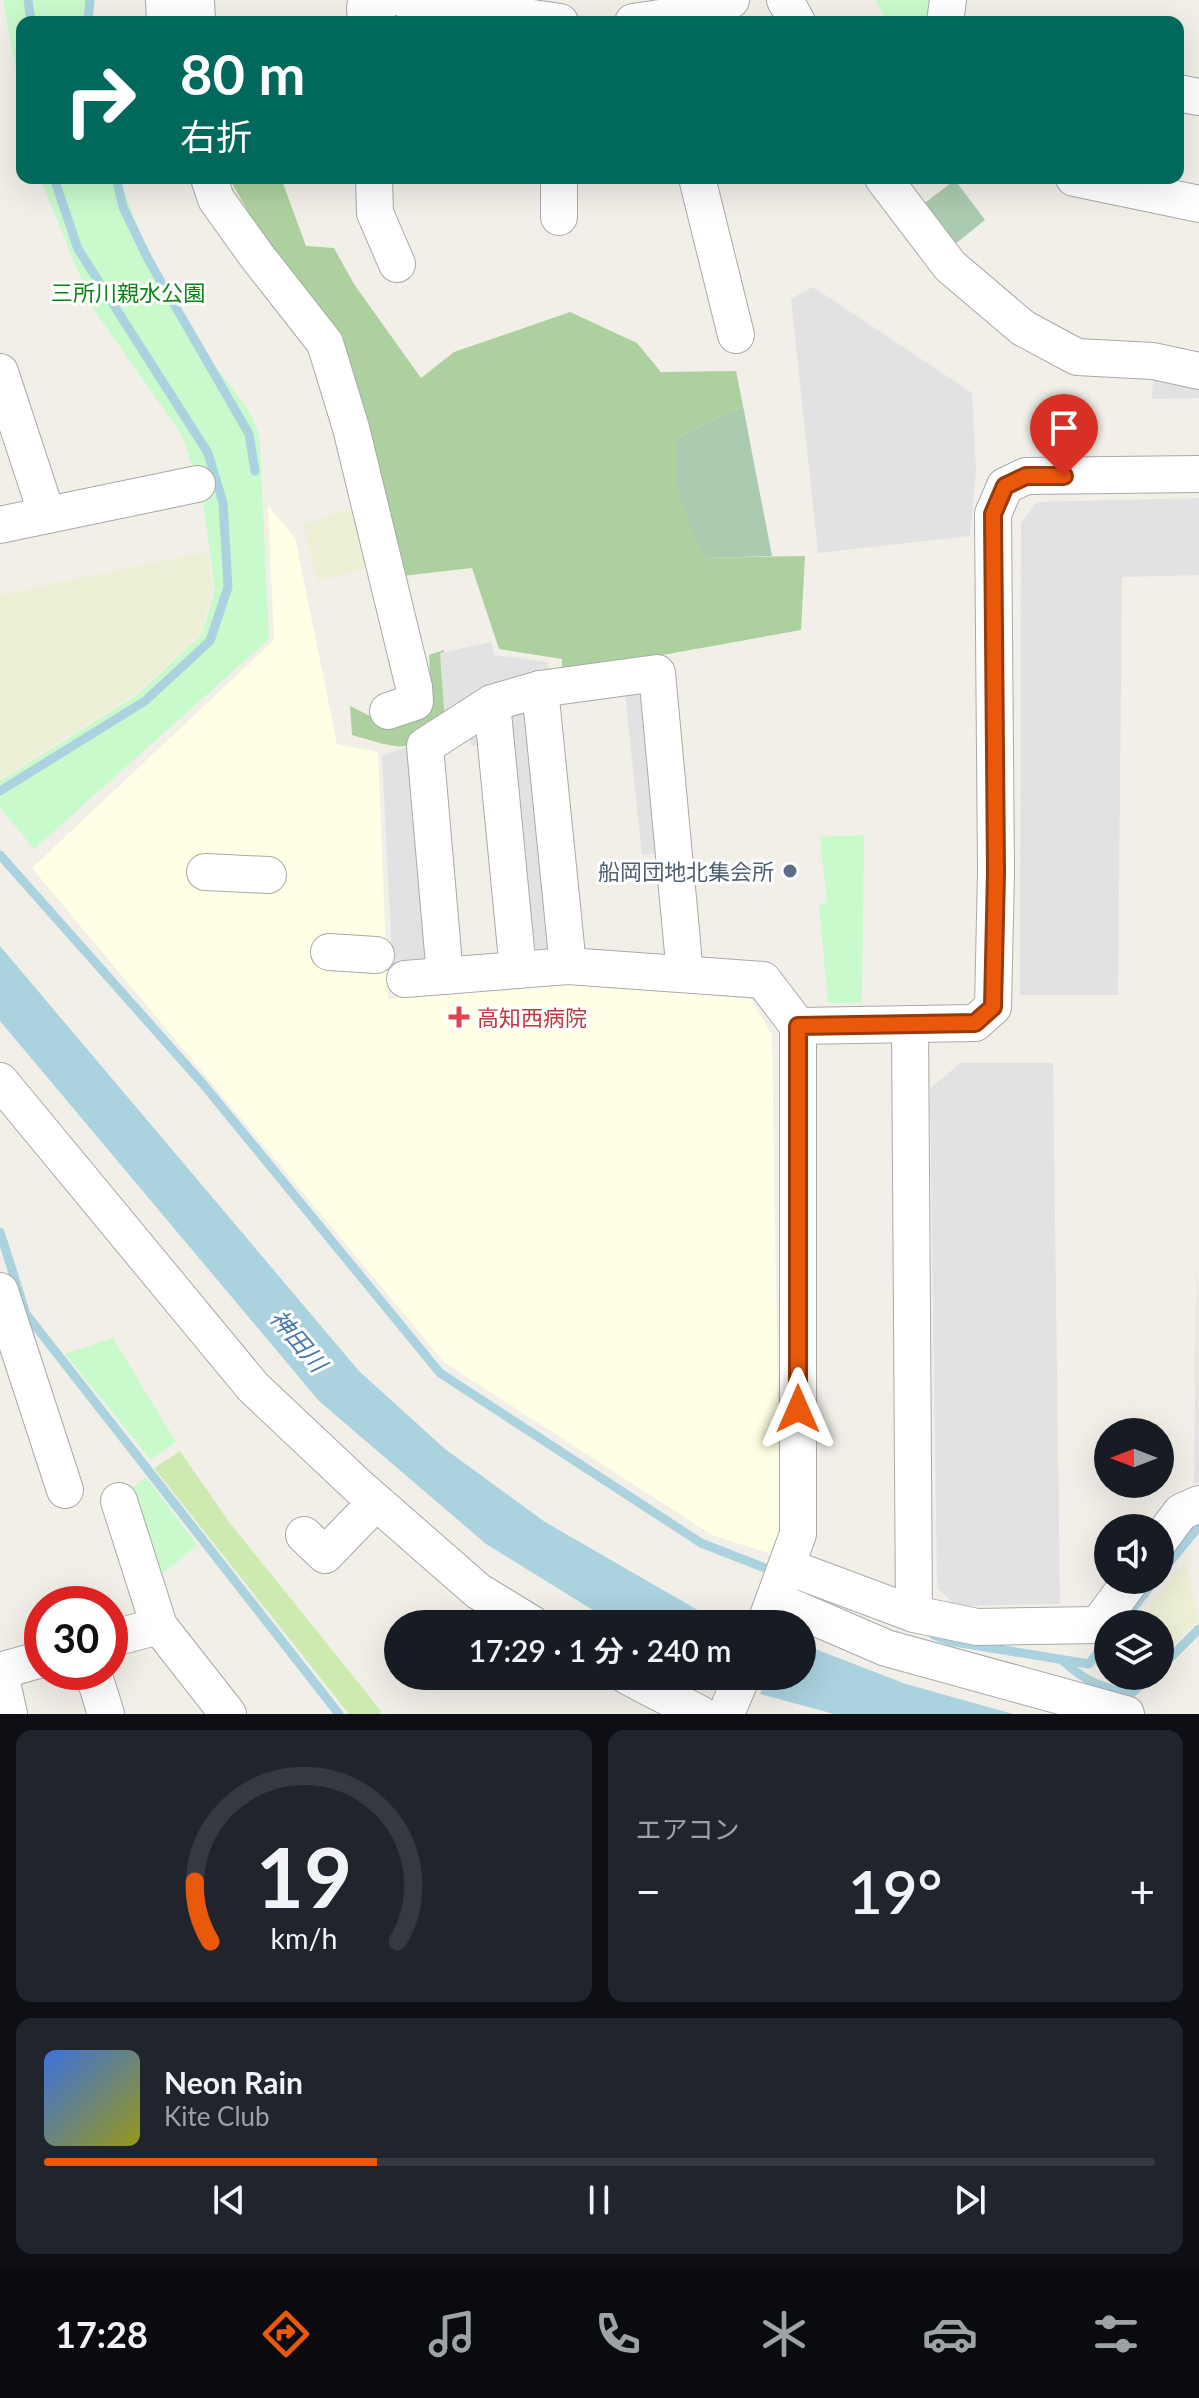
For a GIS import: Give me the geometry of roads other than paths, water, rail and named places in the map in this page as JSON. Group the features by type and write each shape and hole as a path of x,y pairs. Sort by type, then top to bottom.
{"street":[{"path":"366,16 365,7 386,0"},
{"path":"406,0 468,5 526,16"},
{"path":"683,16 731,0"},
{"path":"211,184 216,199 248,244 325,343 351,428 414,687 415,702 388,711"},
{"path":"374,184 375,213 397,264"},
{"path":"559,184 559,217"},
{"path":"698,184 736,335"},
{"path":"888,184 950,266 1023,328 1077,357 1153,361 1199,371"},
{"path":"1103,184 1199,204"},
{"path":"0,372 47,515"},
{"path":"798,1026 975,1023 993,1007 996,858 993,514 1005,486 1026,476 1199,474"},
{"path":"0,525 197,484"},
{"path":"445,976 425,746 492,703 540,689 657,673 685,974"},
{"path":"540,689 568,966"},
{"path":"492,703 518,970"},
{"path":"205,872 268,875"},
{"path":"329,952 376,955"},
{"path":"405,979 568,966 763,980 798,1026 798,1534 771,1610"},
{"path":"910,1024 914,1614"},
{"path":"0,1081 253,1387 376,1502 478,1591 509,1610"},
{"path":"0,1291 6,1333 65,1490"},
{"path":"119,1501 159,1626 228,1714"},
{"path":"324,1554 376,1502"},
{"path":"1174,1521 1181,1512 1199,1504"},
{"path":"788,1567 914,1614 977,1627 1098,1625 1121,1594"},
{"path":"128,1634 159,1626"},
{"path":"816,1627 1126,1714"},
{"path":"9,1714 0,1672 24,1665"},
{"path":"99,1690 106,1714"},
{"path":"665,1690 705,1705"}],"water":[{"name":"神田川","path":"0,946 359,1371 445,1449 545,1522 698,1610 593,1610 486,1544 319,1401 0,1021"},
{"path":"816,1649 906,1684 1013,1714 834,1714 760,1694 762,1690 816,1690"}],"waterway":[{"path":"28,0 30,16"},
{"path":"89,16 90,0"},
{"path":"0,791 145,701 210,641 228,587 223,503 208,453 78,249 56,184"},
{"path":"117,184 123,207 148,259 249,434 255,471"},
{"path":"0,855 203,1084 440,1373 701,1543 775,1572"},
{"path":"0,1232 26,1314 339,1714"},
{"path":"1174,1557 1199,1526"},
{"path":"1132,1610 1144,1594"},
{"path":"1174,1654 1199,1629"},
{"path":"934,1635 949,1641 1089,1664 1094,1658"},
{"path":"1062,1660 1094,1683"},
{"path":"1117,1690 1132,1693 1135,1690"}],"place":[{"name":"船岡団地北集会所","path":"790,871"},
{"name":"高知西病院","path":"459,1017"}],"park label":[{"name":"三所川親水公園","path":"128,292"}]}
